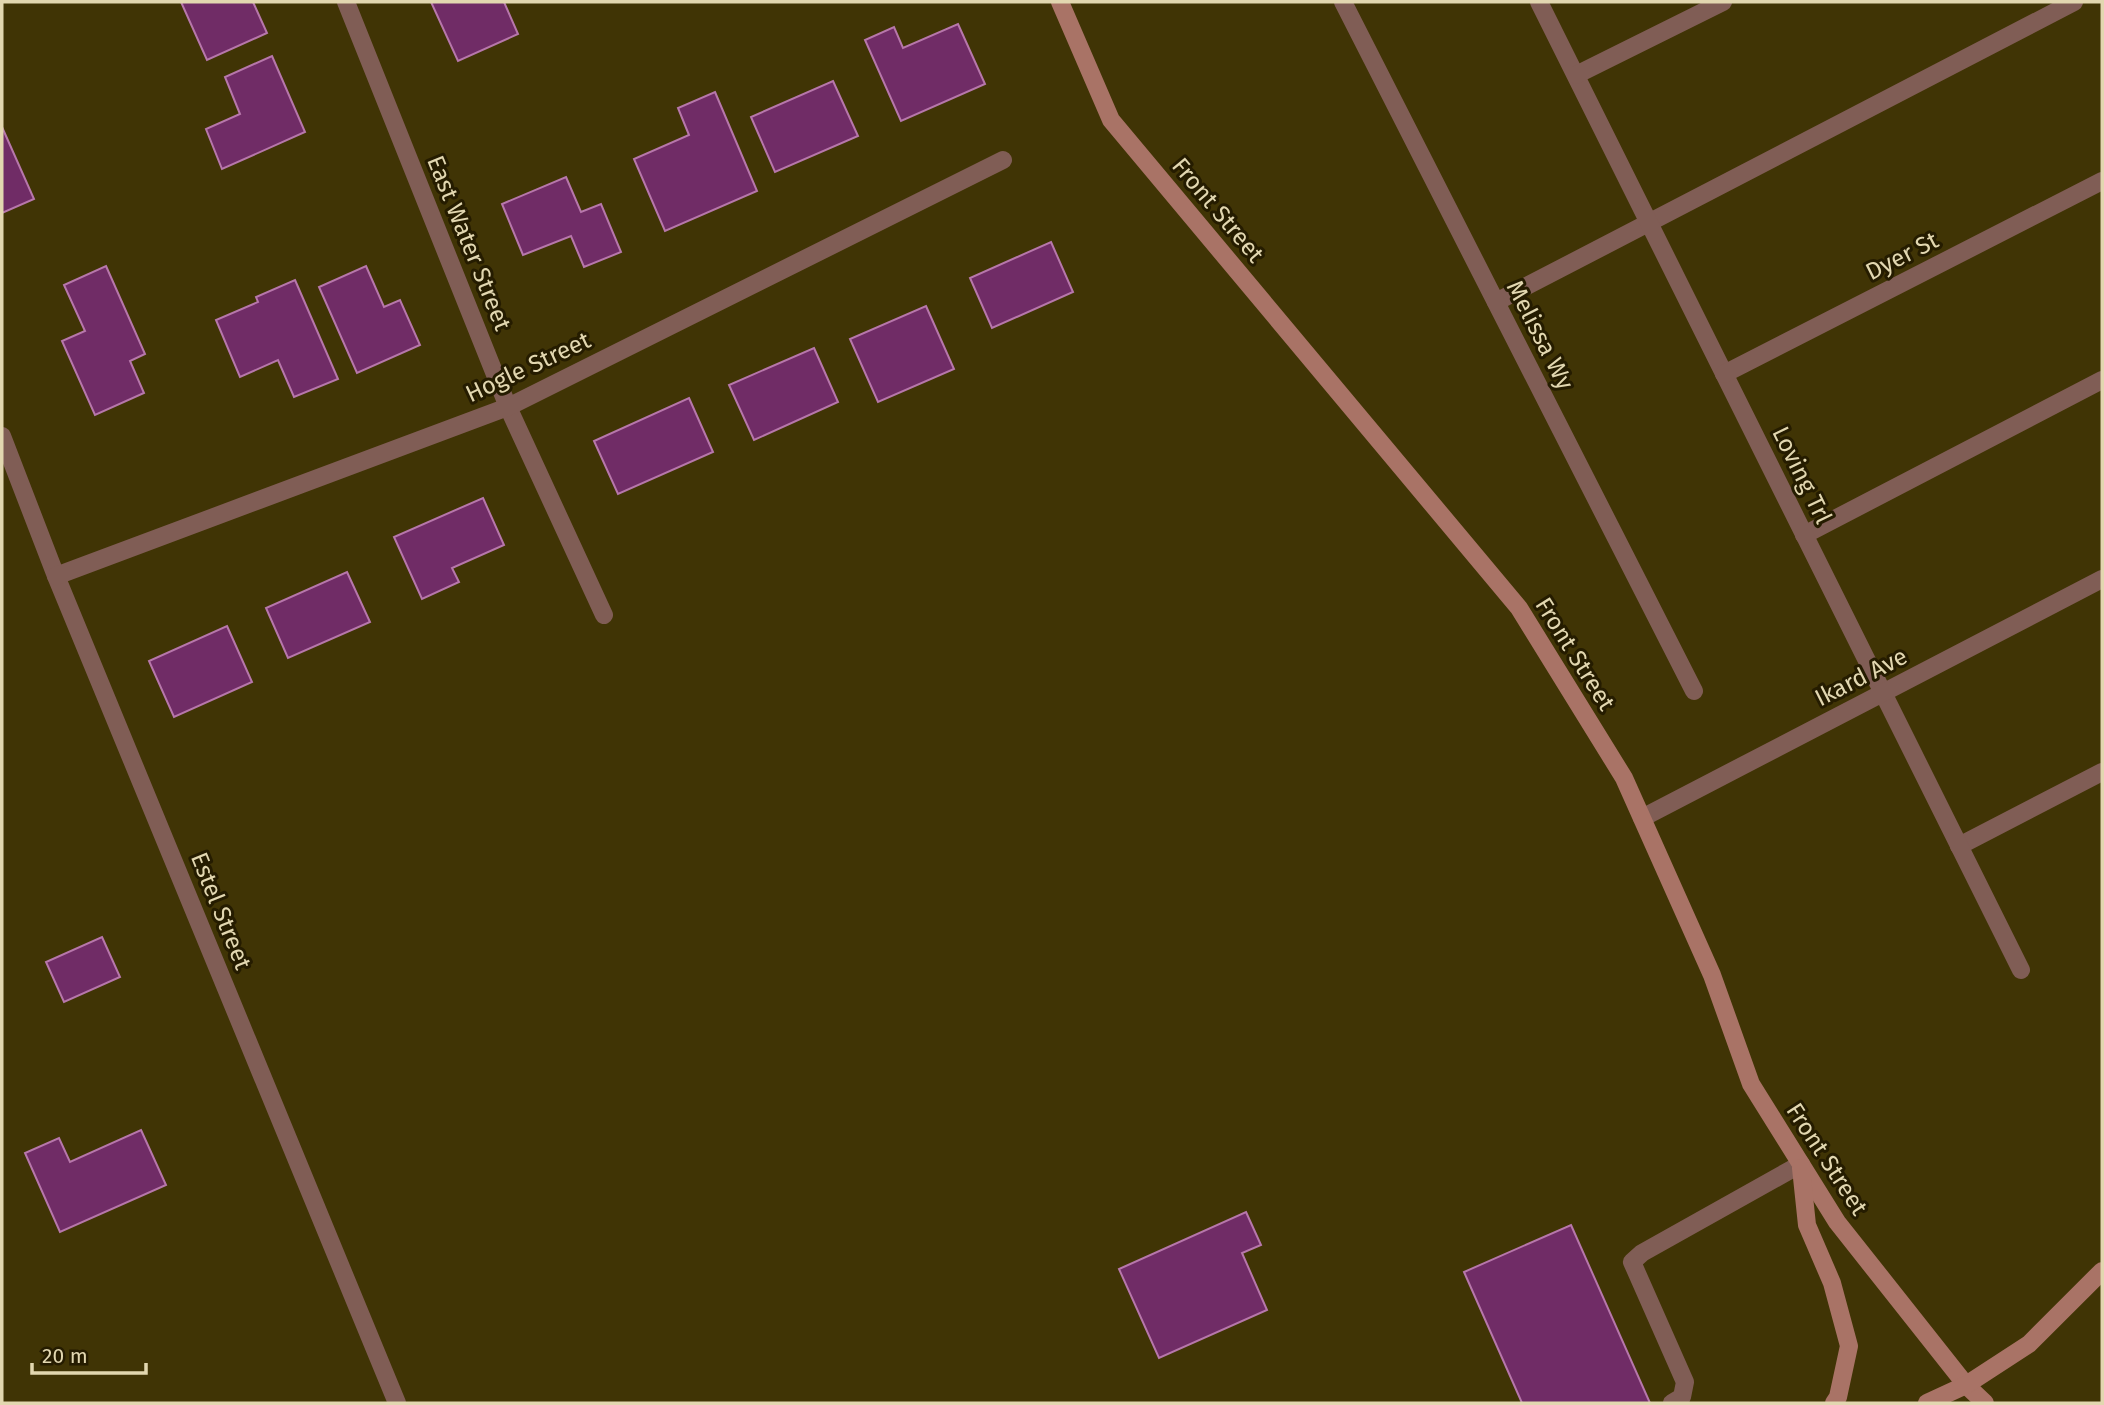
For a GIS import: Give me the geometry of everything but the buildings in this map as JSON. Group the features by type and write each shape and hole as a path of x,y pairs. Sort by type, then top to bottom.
{"street":[{"name":"East Water Street","path":"346,2 508,407 604,615"},
{"name":"Front Street","path":"1060,2 1111,120 1518,608 1624,778 1712,975 1751,1084 1837,1222 1966,1385 1985,1403"},
{"name":"Melissa Wy","path":"1343,2 1694,691"},
{"name":"Loving Trl","path":"1539,2 2021,970"},
{"path":"1576,75 1723,2"},
{"path":"1496,302 2074,2"},
{"name":"Hogle Street","path":"56,576 508,407 1003,160"},
{"name":"Dyer St","path":"1724,374 2102,181"},
{"path":"1804,535 2102,380"},
{"name":"Estel Street","path":"2,436 56,576 397,1403"},
{"name":"Ikard Ave","path":"1642,818 2102,579"},
{"path":"1959,846 2102,772"},
{"path":"1672,1403 1682,1397 1685,1382 1632,1262 1642,1252 1801,1164 1807,1225 1832,1283 1849,1346 1838,1397 1834,1403"},
{"path":"1927,1403 1966,1385 2029,1344 2102,1271"}]}
